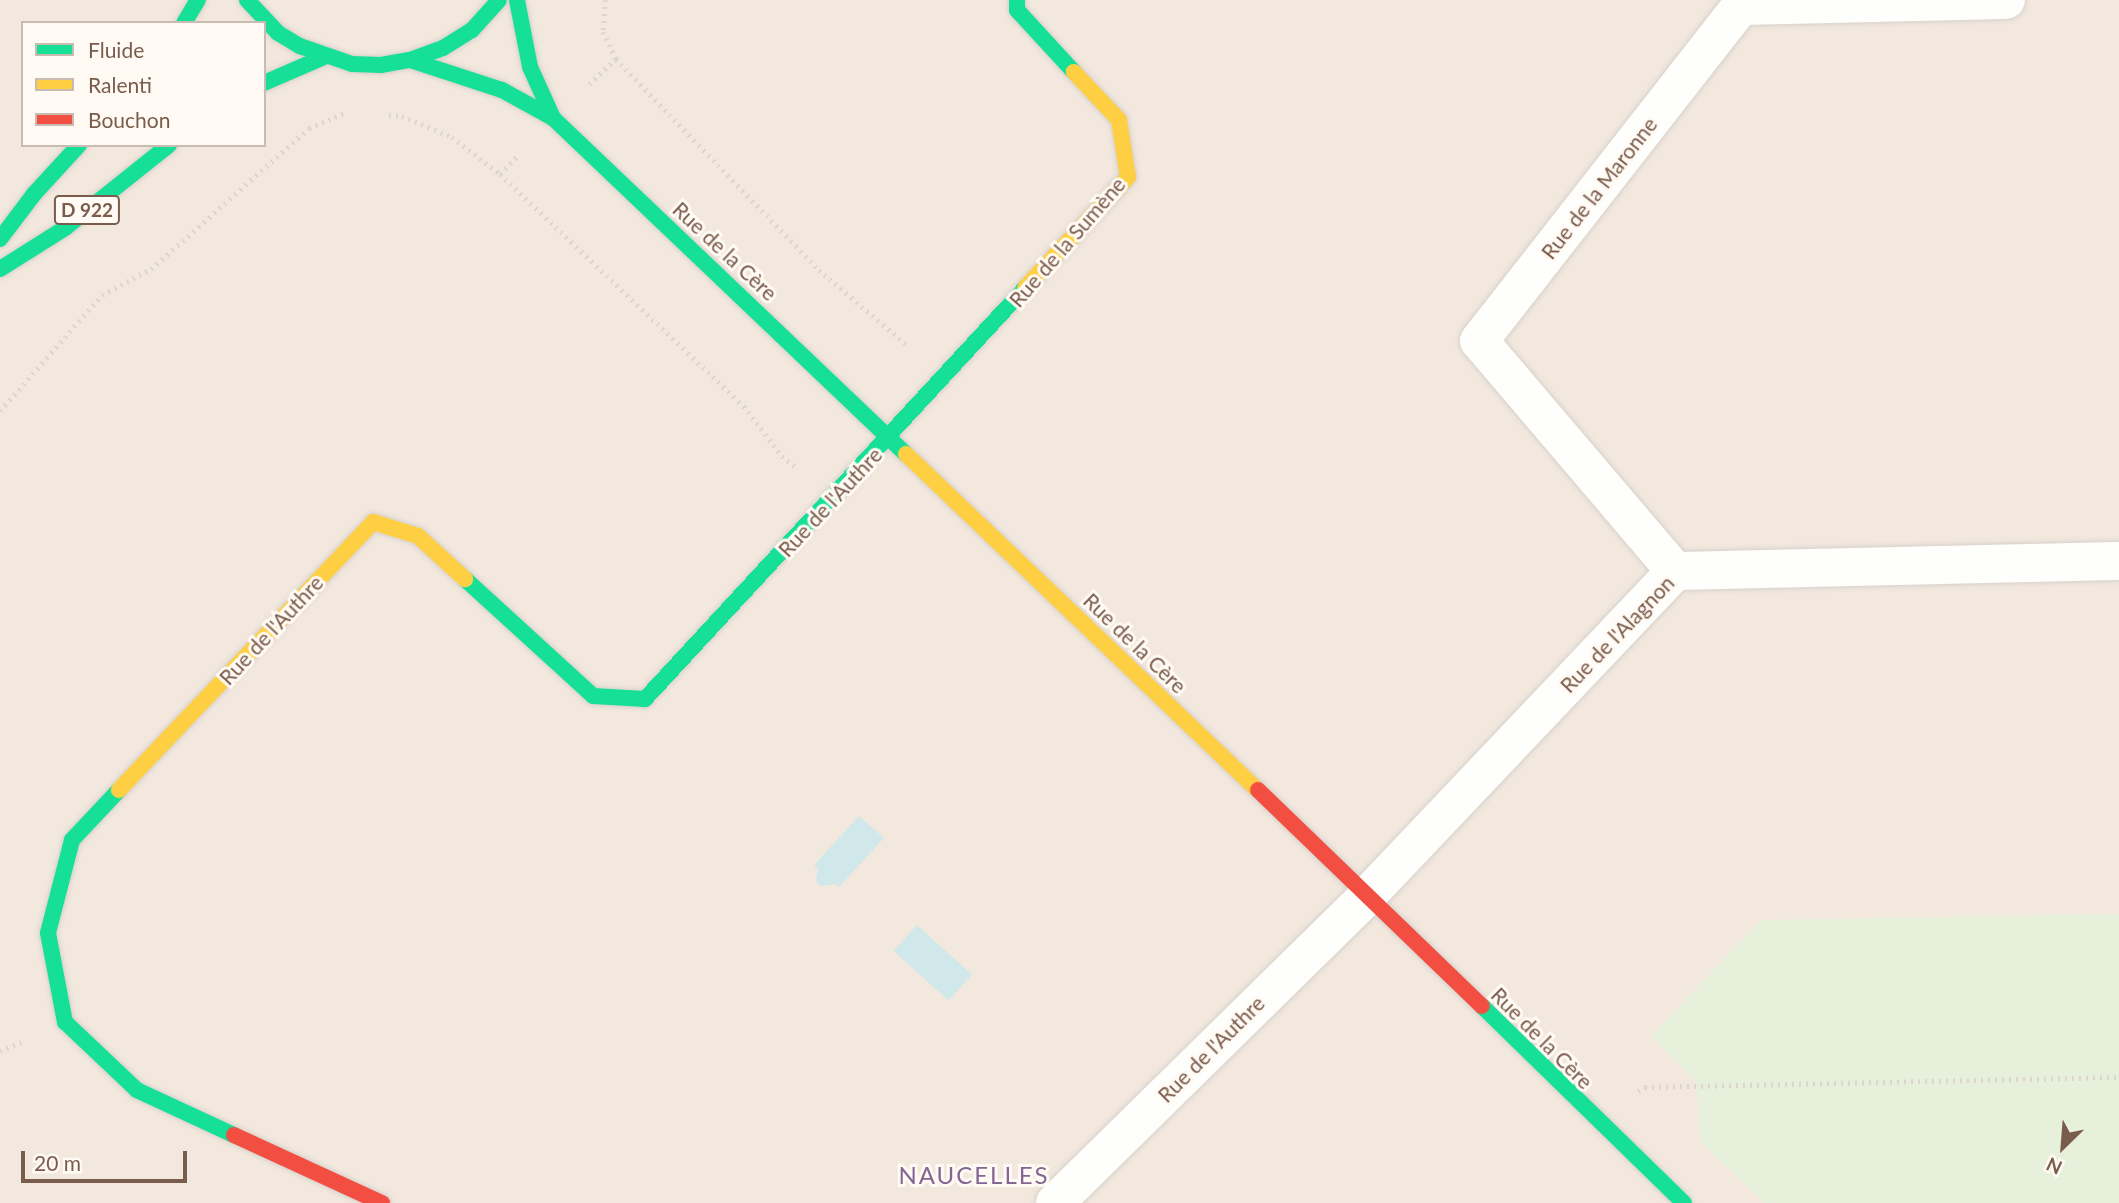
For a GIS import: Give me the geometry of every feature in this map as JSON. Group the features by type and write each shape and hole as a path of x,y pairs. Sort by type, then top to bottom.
{"street":[{"path":"185,21 198,0"},
{"path":"247,0 278,33 324,57 352,64 381,65 410,60 443,48 472,30 499,0"},
{"name":"Rue de la Cère","path":"517,0 530,68 553,118"},
{"name":"Rue de la Sumène","path":"890,438 1128,177 1119,120 1017,10 1017,0"},
{"name":"Rue de la Maronne","path":"1675,571 1479,341 1737,3 2006,0"},
{"path":"266,82 324,57"},
{"name":"Rue de la Cère","path":"410,60 502,90 553,118 1368,895 1684,1203"},
{"name":"D 922","path":"0,239 34,194 77,147"},
{"name":"D 922","path":"0,269 65,228 166,147"},
{"name":"Rue de l'Authre","path":"382,1203 137,1090 65,1023 48,933 72,840 373,522 418,536 593,696 645,699 890,438"},
{"name":"Rue de l'Alagnon","path":"1368,895 1675,571 2119,561"},
{"name":"Rue de l'Authre","path":"1055,1203 1368,895"}],"path":[{"path":"606,0 603,32 616,59 819,270 947,376"},
{"path":"0,411 102,295 151,269 309,128 348,112"},
{"path":"375,114 402,116 452,137 500,174 744,406 782,456 835,496"},
{"path":"1597,1121 1645,1087 2119,1077"}],"shaded area":[{"path":"0,0 2119,0 2119,1203 0,1203"}],"green space":[{"path":"2119,914 2119,1203 1764,1203 1700,1141 1696,1082 1651,1036 1761,920"}],"water":[{"path":"859,816 884,838 839,887 835,884 820,886 816,880 818,868 814,865"},
{"path":"917,925 972,975 949,1001 894,951"}],"traffic: fast":[{"path":"185,21 198,0"},
{"path":"247,0 278,33 300,46 352,64 381,65 410,60 443,48 472,30 499,0"},
{"path":"517,0 530,67 553,118"},
{"path":"1017,0 1017,10 1074,72"},
{"path":"266,82 324,57"},
{"path":"410,60 502,90 553,118 906,454"},
{"path":"0,239 34,194 77,147"},
{"path":"0,269 65,228 166,147"},
{"path":"465,579 593,696 645,699 1025,288"},
{"path":"119,790 72,840 48,933 65,1022 137,1090 234,1135"},
{"path":"1482,1006 1684,1203"}],"traffic: slow":[{"path":"1025,288 1128,177 1119,120 1074,72"},
{"path":"906,454 1258,790"},
{"path":"119,790 373,522 418,536 465,579"}],"traffic: jam":[{"path":"1258,790 1482,1006"},
{"path":"234,1135 382,1203"}],"district":[{"name":"NAUCELLES","path":"974,1175"}]}
